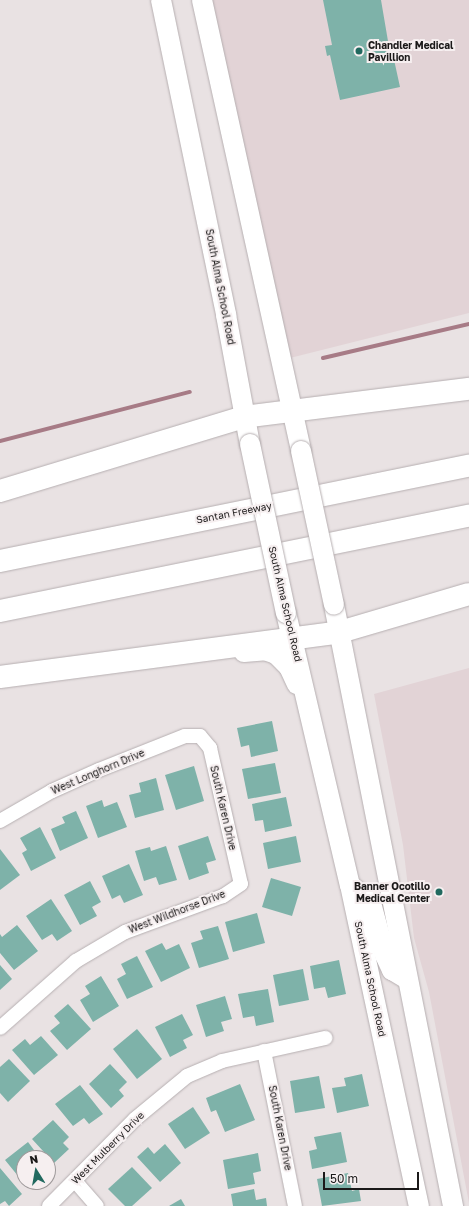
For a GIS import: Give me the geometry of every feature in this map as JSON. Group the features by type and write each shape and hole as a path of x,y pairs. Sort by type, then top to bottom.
{"highway":[{"path":"0,491 243,417 469,389"},
{"name":"Santan Freeway","path":"0,561 469,466"},
{"path":"0,611 469,516"},
{"path":"0,677 340,632 469,594"}],"main road":[{"name":"South Alma School Road","path":"161,0 226,315 243,417 286,613 350,885 419,1206"},
{"path":"202,0 293,410 340,632 407,979 454,1206"},
{"path":"32,673 69,675 265,650 276,654 289,667 308,708"},
{"path":"350,885 371,903 385,955 392,970 407,979"}],"street":[{"name":"West Longhorn Drive","path":"0,821 52,791 99,770 186,736 200,736"},
{"name":"South Karen Drive","path":"200,736 210,748 241,884"},
{"name":"West Wildhorse Drive","path":"0,1028 39,992 88,954 125,932 223,896 241,884"},
{"name":"West Mulberry Drive","path":"49,1206 75,1182 135,1119 187,1076 222,1061 325,1038"},
{"name":"South Karen Drive","path":"264,1051 295,1206"},
{"path":"75,1182 97,1206"}],"shaded area":[{"path":"202,0 469,0 469,313 282,360"},
{"name":"Banner Ocotillo Medical Center","path":"469,668 469,1203 429,992 414,938 403,845 374,694"}],"building":[{"name":"Chandler Medical Pavillion","path":"323,0 381,0 389,47 391,46 400,87 340,100 330,55 327,56 325,46 332,45"},
{"path":"272,721 278,751 251,757 249,745 241,747 237,728"},
{"path":"275,763 281,793 248,799 242,769"},
{"path":"194,766 204,801 176,810 165,775"},
{"path":"156,778 164,810 135,818 129,795 141,792 139,783"},
{"path":"286,797 292,826 265,832 263,820 255,821 252,804"},
{"path":"102,800 104,807 117,802 127,827 98,838 86,806"},
{"path":"76,811 88,838 60,851 51,829 65,823 62,817"},
{"path":"40,827 56,858 31,871 22,853 27,850 20,838"},
{"path":"208,836 216,860 206,863 209,873 189,880 178,846"},
{"path":"296,836 301,862 268,869 263,843"},
{"path":"166,846 177,880 159,885 156,877 144,881 135,851 150,847 151,851"},
{"path":"0,849 20,875 0,890"},
{"path":"129,864 143,895 124,903 120,895 112,899 102,876"},
{"path":"271,878 301,887 292,916 262,907"},
{"path":"90,881 101,902 92,907 97,916 80,925 64,895"},
{"path":"51,899 72,931 57,941 52,934 42,940 26,916"},
{"path":"257,913 265,943 233,952 225,922"},
{"path":"17,925 38,951 14,970 0,953 0,934 2,937"},
{"path":"218,926 229,959 199,968 191,943 203,939 200,931"},
{"path":"162,943 166,950 179,944 190,968 161,982 145,951"},
{"path":"137,956 153,987 127,999 117,979 126,974 121,964"},
{"path":"339,960 346,994 328,998 325,987 314,989 310,966"},
{"path":"0,965 12,979 0,990"},
{"path":"303,969 309,1000 279,1006 273,975"},
{"path":"101,976 119,1006 93,1022 80,1000 90,994 85,986"},
{"path":"268,989 274,1022 256,1026 254,1016 243,1018 238,994"},
{"path":"225,996 232,1019 221,1022 224,1031 206,1037 196,1005"},
{"path":"68,1004 91,1029 67,1050 50,1031 60,1023 54,1016"},
{"path":"182,1014 193,1035 183,1040 187,1048 170,1057 155,1027"},
{"path":"137,1029 162,1059 137,1079 113,1049"},
{"path":"41,1036 58,1055 34,1075 12,1050 25,1039 30,1045"},
{"path":"9,1059 30,1081 8,1102 0,1093 0,1067"},
{"path":"110,1064 127,1082 119,1090 124,1096 111,1108 89,1084"},
{"path":"362,1074 369,1106 337,1113 332,1088 346,1086 344,1078"},
{"path":"319,1076 325,1108 295,1113 290,1081"},
{"path":"240,1084 255,1120 225,1132 216,1110 211,1112 206,1098"},
{"path":"80,1085 103,1114 89,1124 84,1118 73,1126 55,1104"},
{"path":"193,1107 210,1133 185,1149 168,1124"},
{"path":"53,1120 69,1137 63,1143 69,1149 56,1161 56,1150 42,1150 32,1139"},
{"path":"341,1132 347,1162 312,1169 309,1151 317,1149 314,1137"},
{"path":"28,1142 34,1150 18,1150"},
{"path":"165,1144 181,1163 160,1182 137,1157 148,1147 154,1154"},
{"path":"16,1151 16,1174 5,1160"},
{"path":"258,1153 261,1171 253,1173 255,1184 228,1189 223,1160"},
{"path":"132,1167 152,1188 132,1206 125,1206 108,1189"},
{"path":"0,1168 16,1187 16,1190 19,1190 22,1194 9,1206 5,1201 0,1204"},
{"path":"348,1173 352,1191 359,1189 361,1201 322,1206 317,1179"},
{"path":"254,1189 256,1200 266,1198 267,1206 233,1206 231,1194"},
{"path":"181,1199 185,1206 169,1206"}],"waterway":[{"path":"323,358 469,324"},
{"path":"0,441 190,392"}],"place":[{"name":"Chandler Medical Pavillion","path":"359,51"},
{"name":"Banner Ocotillo Medical Center","path":"439,892"}]}
